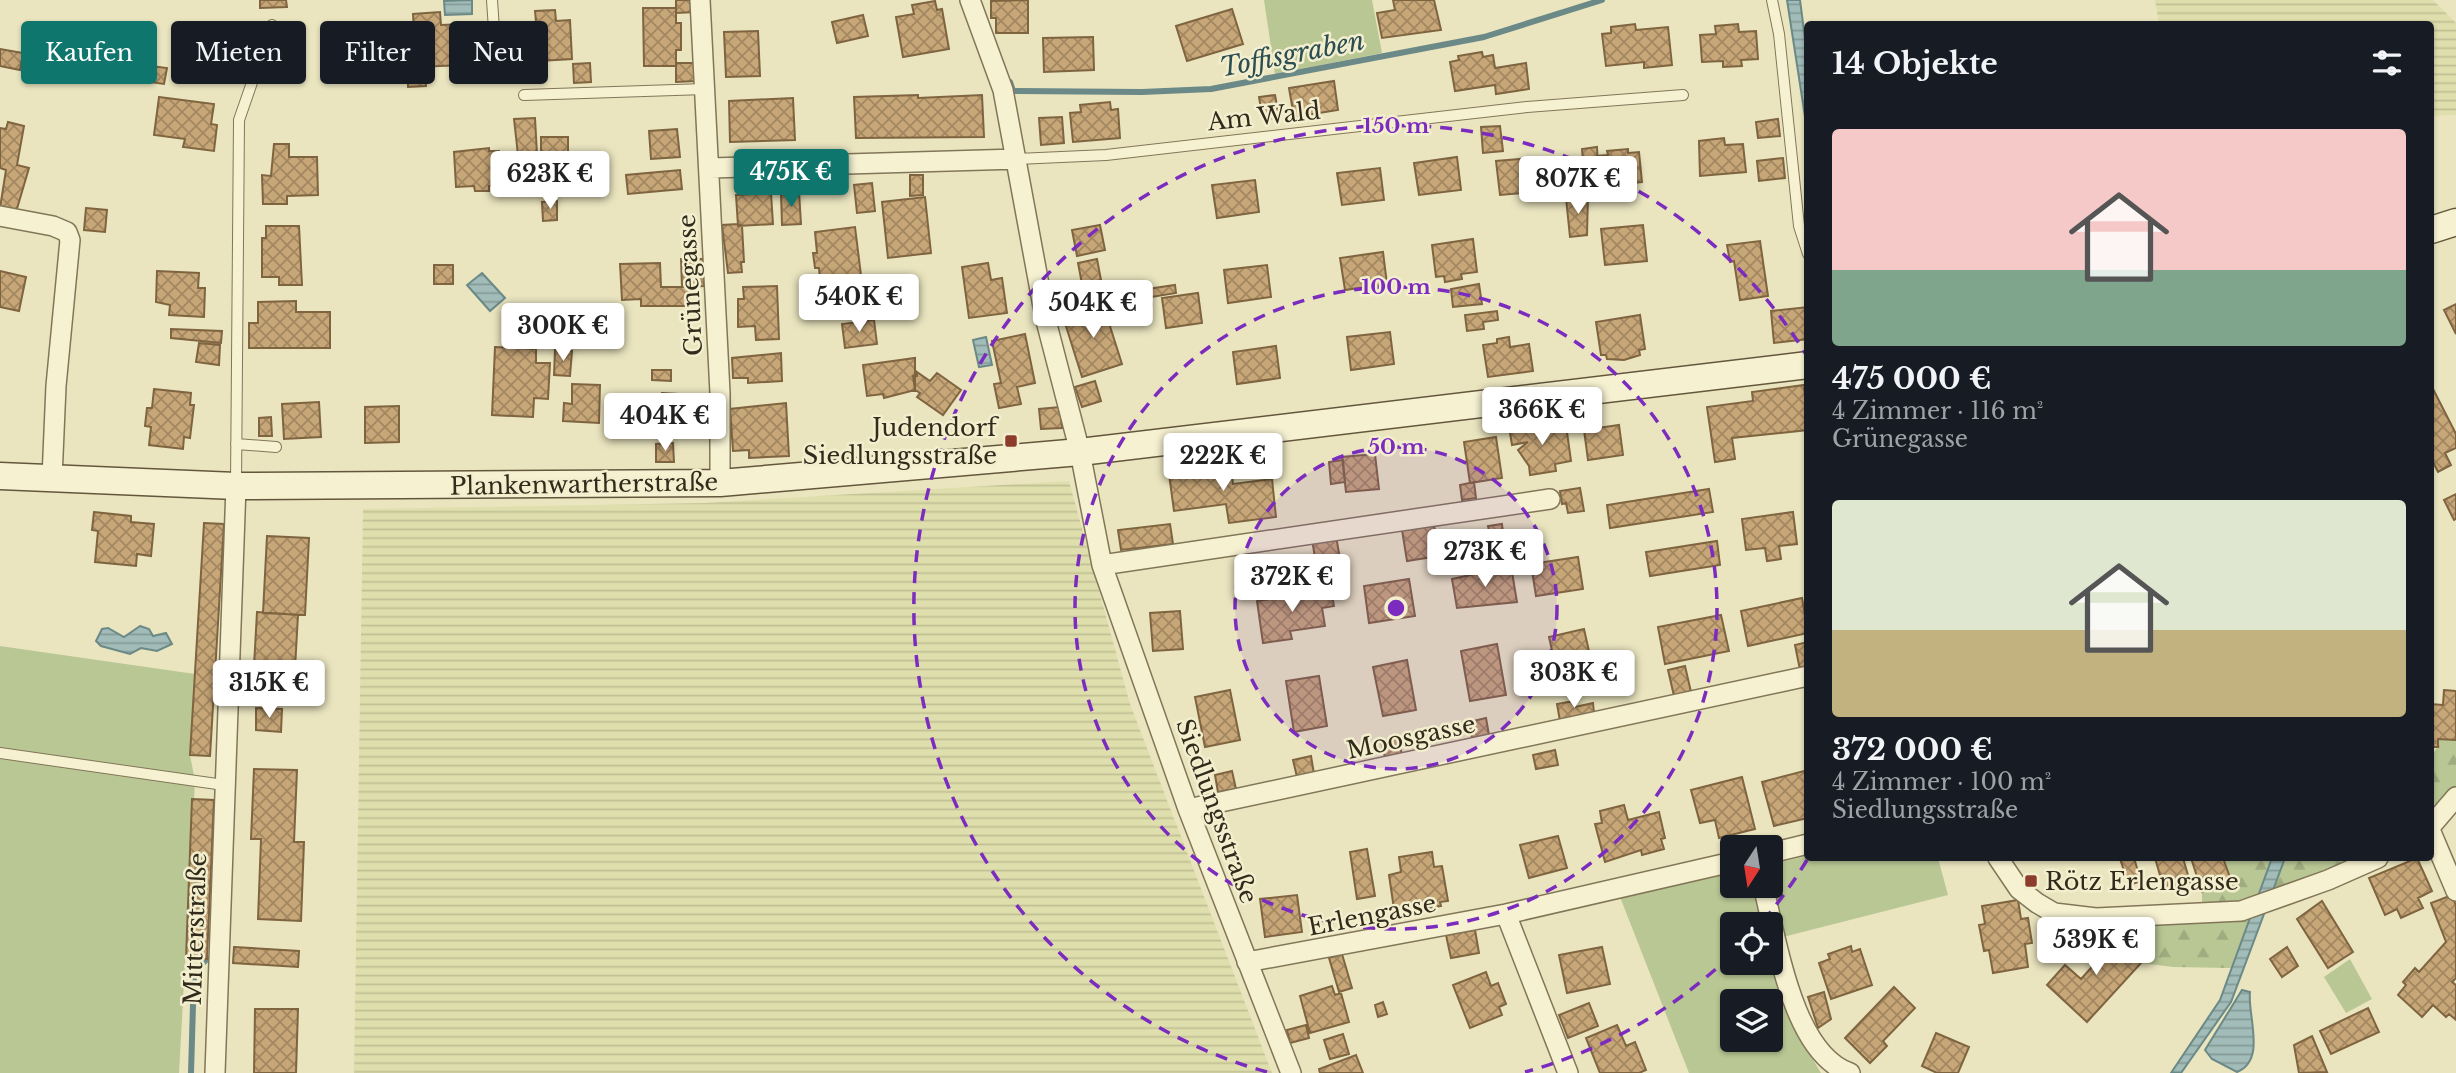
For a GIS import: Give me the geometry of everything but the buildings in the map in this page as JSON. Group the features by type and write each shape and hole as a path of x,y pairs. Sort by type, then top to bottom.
{"main road":[{"path":"2434,229 2456,222"},
{"name":"Plankenwartherstraße","path":"0,476 236,486 720,483 1080,452 1804,365"}],"street":[{"name":"Grünegasse","path":"700,0 720,393 720,483"},
{"name":"Siedlungsstraße","path":"970,0 1003,90 1045,317 1080,452 1102,565 1188,809 1291,1073"},
{"path":"710,168 1017,159"},
{"path":"0,216 53,226 67,232 70,240 56,386 52,478"},
{"name":"Mitterstraße","path":"215,1073 236,486"},
{"path":"1102,565 1550,499"},
{"name":"Moosgasse","path":"1188,809 1804,677"},
{"path":"2434,823 2456,797"},
{"path":"2434,839 2456,891"},
{"path":"1783,850 1804,845"},
{"path":"2000,861 2019,889 2054,912 2096,918 2241,911 2371,861"},
{"name":"Erlengasse","path":"1247,962 1506,914 1720,865"},
{"path":"1766,898 1803,1028 1822,1056 1850,1073"},
{"path":"1506,914 1568,1073"}],"lane":[{"path":"492,0 493,21"},
{"path":"1772,0 1779,34 1799,226 1804,242"},
{"path":"236,486 239,120 252,84"},
{"path":"524,95 705,89"},
{"name":"Am Wald","path":"1017,159 1106,155 1527,107 1683,94"},
{"path":"236,444 276,447"},
{"path":"0,753 224,785"}],"green space":[{"path":"1264,0 1372,0 1382,53 1275,74"},
{"path":"2155,0 2433,0 2456,23 2456,115 2434,116 2434,21 2158,21"},
{"path":"1069,481 1130,704 1272,1073 354,1073 363,509 704,503"},
{"path":"0,646 195,674 190,755 195,781 179,1073 0,1073"},
{"path":"2438,739 2456,740 2456,797 2445,811 2434,804 2434,752 2438,747"},
{"path":"1804,857 1804,861 1939,861 1948,895 1783,937 1783,912 1720,912 1720,975 1780,975 1796,1031 1821,1073 1689,1073 1620,897 1720,875 1720,898 1783,898 1783,861"},
{"path":"2224,861 2271,861 2231,968 2173,967 2141,963 2121,944 2136,916 2202,913 2202,892 2232,883"},
{"path":"2284,861 2343,861 2345,873 2270,899"},
{"path":"2350,959 2372,999 2346,1013 2324,977"}],"water":[{"path":"472,0 472,14 445,15 444,1"},
{"path":"1787,0 1800,0 1804,31 1804,110"},
{"path":"482,273 505,298 490,311 467,285"},
{"path":"986,337 992,365 979,367 973,340"},
{"path":"140,626 149,629 153,636 166,633 172,644 157,651 141,648 130,654 101,646 96,641 102,629 108,628 124,637"},
{"path":"2271,861 2284,861 2231,1002 2181,1073 2171,1073 2220,1000"},
{"path":"2242,990 2250,992 2254,1047 2246,1066 2237,1072 2212,1059 2205,1050"}],"waterway":[{"name":"Toffisgraben","path":"1010,82 1013,91 1142,92 1211,89 1484,37 1602,0"},
{"path":"191,1073 194,971 207,959"}],"place":[{"name":"Judendorf Siedlungsstraße","path":"1011,441"},
{"name":"Rötz Erlengasse","path":"2031,881"}]}
